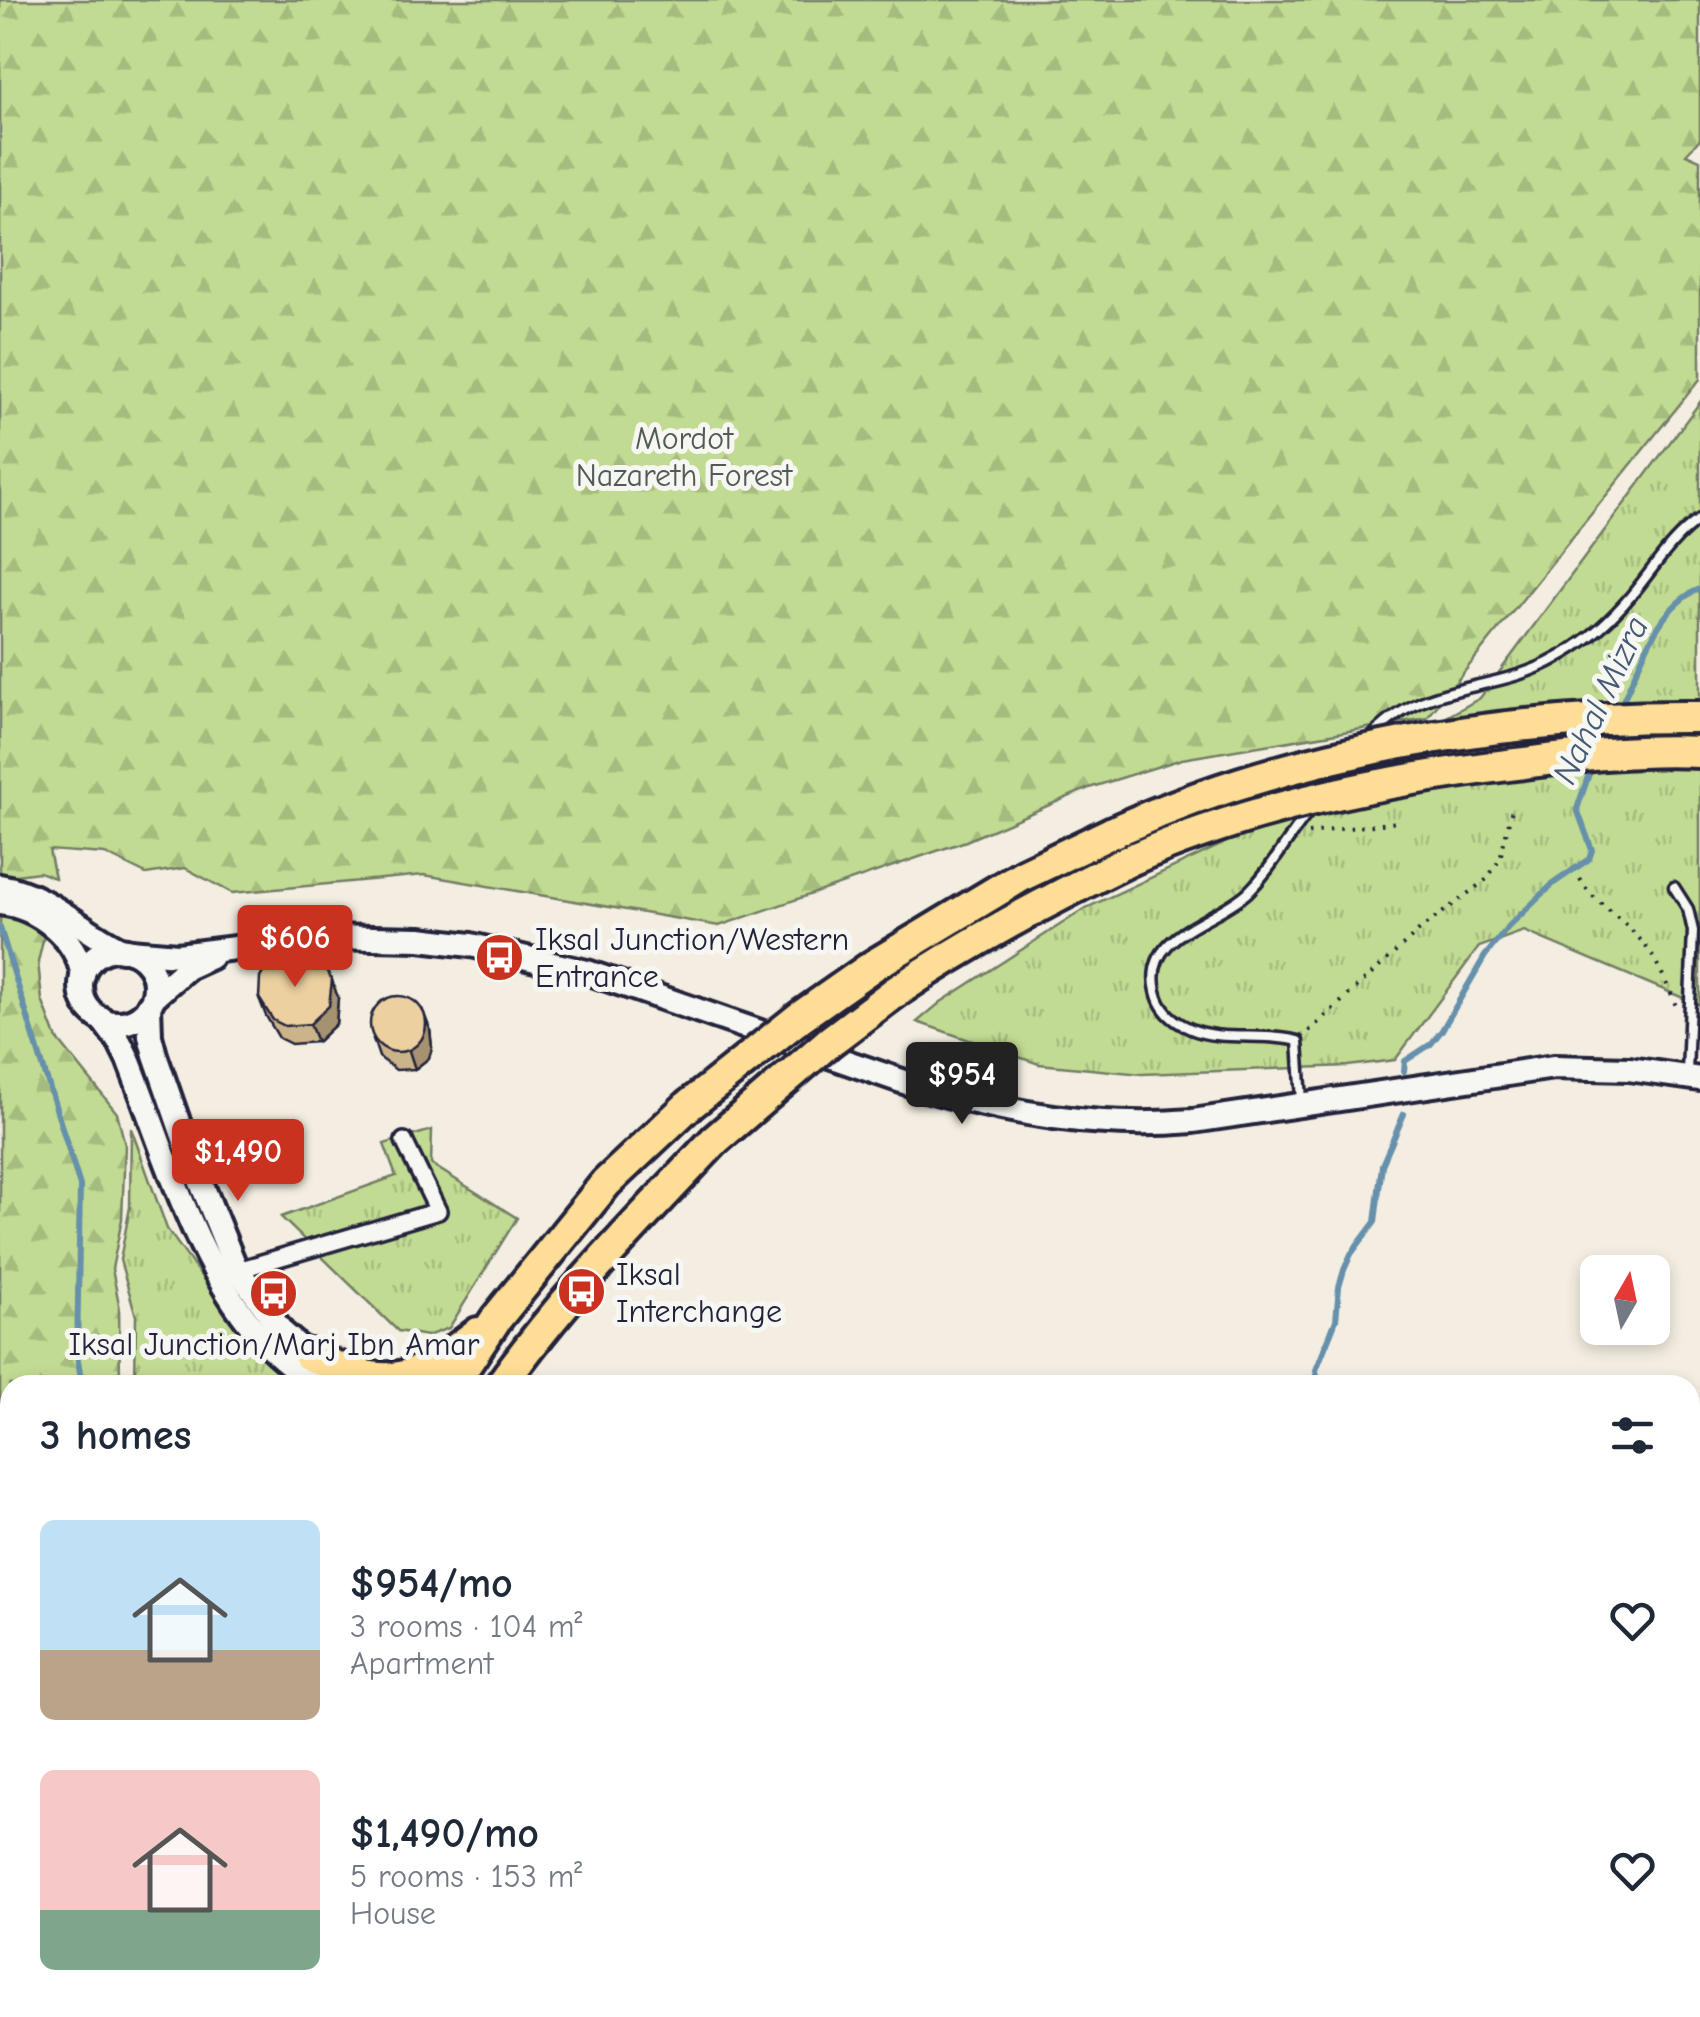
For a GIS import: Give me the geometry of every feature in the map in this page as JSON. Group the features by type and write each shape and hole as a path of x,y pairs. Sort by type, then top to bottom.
{"highway":[{"path":"459,1375 496,1319 606,1183 688,1107 800,1017 874,965 1023,875 1179,802 1410,740 1586,722 1700,717"},
{"path":"508,1375 594,1268 715,1140 829,1042 894,993 1046,902 1184,836 1276,810 1434,774 1576,756 1700,752"},
{"path":"407,1375 436,1365 496,1319"}],"main road":[{"path":"0,886 48,902 94,936 146,962 153,972 150,1036 189,1153 238,1270 312,1375"},
{"path":"0,902 16,905 46,920 74,951 83,976 86,1005 101,1018 128,1059 220,1283 263,1340 310,1375"},
{"path":"83,976 100,954 178,954 312,938 420,939 491,949 587,972 936,1092 1062,1120 1145,1125 1303,1107 1554,1067 1629,1069 1693,1078"},
{"path":"101,1018 115,1023 138,1018 187,968 243,947"}],"street":[{"path":"238,1270 438,1211 404,1141"}],"lane":[{"path":"1346,768 1381,726 1410,705 1436,694 1538,668 1576,646 1622,606 1676,538 1700,519"},
{"path":"1303,1107 1298,1041 1279,1036 1215,1035 1188,1028 1164,1010 1154,984 1154,969 1170,941 1248,892 1335,781"},
{"path":"1674,887 1688,909 1693,932 1689,1039 1693,1078"}],"path":[{"path":"1298,1041 1411,938 1487,879 1500,859 1512,808"},
{"path":"1289,836 1398,822"},
{"path":"1580,880 1591,897 1638,936 1654,959 1689,1039"}],"green space":[{"name":"Mordot Nazareth Forest","path":"0,0 1700,0 1700,139 1686,154 1700,160 1700,379 1427,718 1182,759 1089,788 966,841 719,926 424,875 232,893 185,868 146,874 105,854 49,850 55,878 39,872 0,877"},
{"path":"1700,402 1700,1005 1524,931 1479,947 1395,1060 1348,1066 1142,1074 1039,1064 917,1022 941,1002 1086,908 1221,845 1480,698"},
{"path":"0,905 45,932 38,962 42,1000 56,1037 117,1113 125,1145 122,1219 112,1269 119,1304 120,1375 0,1375"},
{"path":"131,1128 167,1229 206,1283 284,1375 135,1375 136,1316 120,1260 130,1207"},
{"path":"432,1130 431,1164 517,1218 449,1328 427,1336 398,1331 281,1217 396,1176 384,1144"}],"building":[{"path":"288,954 313,957 332,980 329,1006 310,1024 285,1026 273,1020 259,998 260,978 266,967"},
{"path":"398,996 418,1004 426,1024 418,1044 398,1052 378,1044 370,1024 378,1004"}],"waterway":[{"name":"Nahal Mizra","path":"1619,709 1660,624 1685,597 1700,589"},
{"name":"Nahal Mizra","path":"1404,1071 1405,1061 1431,1044 1442,1030 1485,956 1509,926 1554,883 1589,859 1592,850 1577,809 1592,765"},
{"path":"0,928 80,1186 77,1354 80,1375"},
{"name":"Nahal Mizra","path":"1317,1375 1336,1320 1344,1270 1375,1222 1382,1165 1404,1114"}],"place":[{"name":"Iksal Junction/Western Entrance","path":"500,957"},
{"name":"Iksal Interchange","path":"581,1292"},
{"name":"Iksal Junction/Marj Ibn Amar","path":"274,1294"}]}
